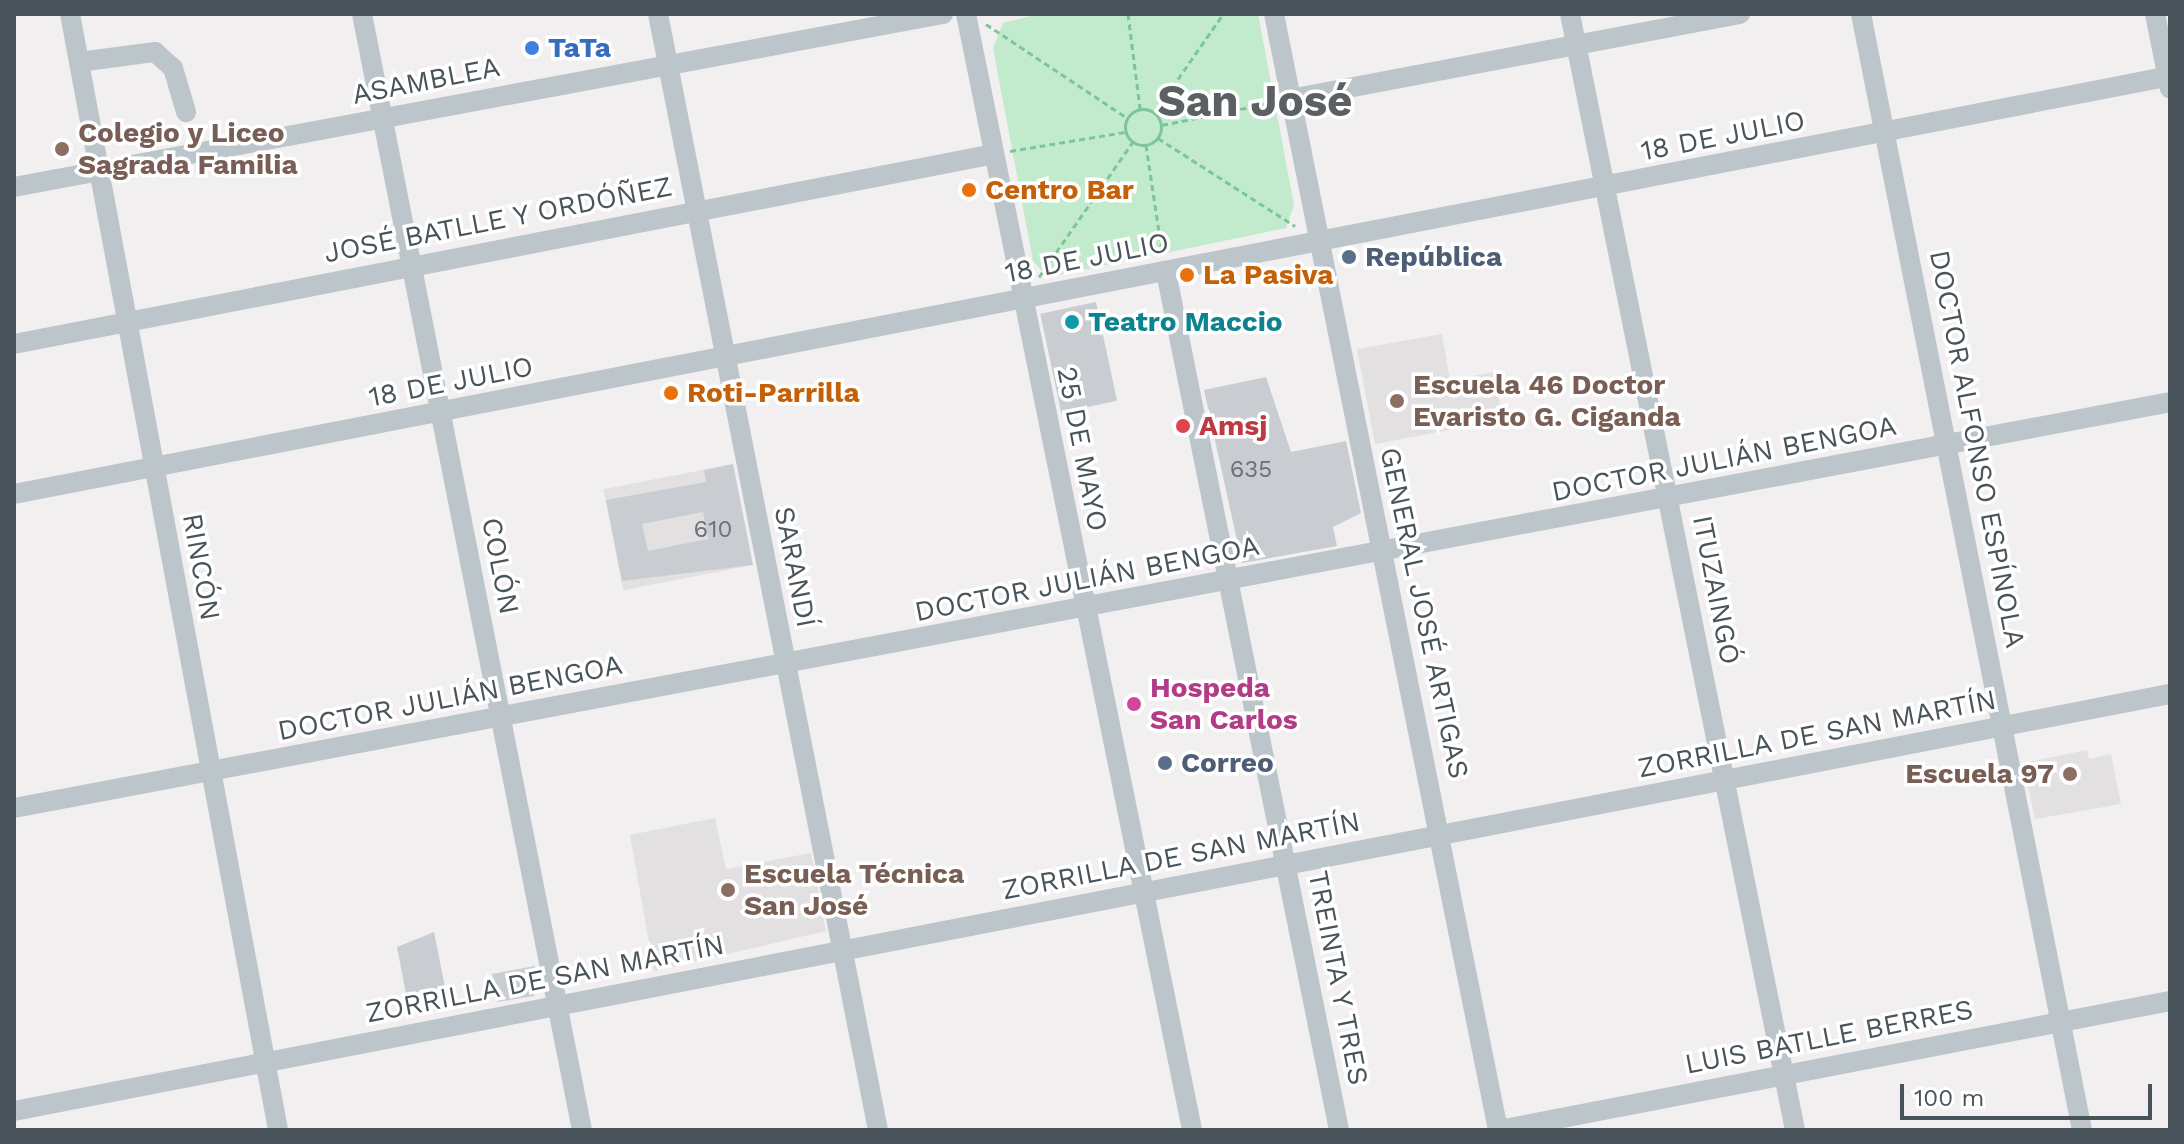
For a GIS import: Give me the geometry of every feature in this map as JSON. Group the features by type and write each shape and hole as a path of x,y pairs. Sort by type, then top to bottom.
{"street":[{"name":"RINCÓN","path":"70,14 278,1130"},
{"name":"COLÓN","path":"362,14 582,1130"},
{"name":"SARANDÍ","path":"658,14 878,1130"},
{"name":"ASAMBLEA","path":"14,187 943,14"},
{"name":"GENERAL JOSÉ ARTIGAS","path":"1274,14 1498,1130"},
{"name":"ITUZAINGÓ","path":"1570,14 1795,1130"},
{"path":"1290,99 1740,14"},
{"name":"DOCTOR ALFONSO ESPÍNOLA","path":"1861,14 2082,1130"},
{"path":"2155,14 2169,81"},
{"name":"25 DE MAYO","path":"975,18 994,154 1192,1130"},
{"path":"79,62 155,52 173,68 186,112"},
{"name":"18 DE JULIO","path":"14,494 725,359 1885,132 2169,81"},
{"name":"JOSÉ BATLLE Y ORDÓÑEZ","path":"14,344 695,209 994,154"},
{"name":"TREINTA Y TRES","path":"1166,272 1339,1130"},
{"name":"DOCTOR JULIÁN BENGOA","path":"14,808 2170,402"},
{"name":"ZORRILLA DE SAN MARTÍN","path":"14,1111 2170,694"},
{"name":"LUIS BATLLE BERRES","path":"1498,1130 2170,1001"}],"path":[{"path":"1128,14 1140,108"},
{"path":"1155,112 1223,14"},
{"path":"975,18 1126,117"},
{"path":"1162,125 1290,99"},
{"path":"1140,108 1155,112 1162,125 1158,138 1146,145 1133,142 1125,132 1126,117 1140,108"},
{"path":"994,154 1125,132"},
{"path":"1158,138 1321,243"},
{"path":"1025,298 1133,142"},
{"path":"1146,145 1166,272"}],"shaded area":[{"path":"1442,334 1450,380 1494,372 1503,420 1375,444 1357,349"},
{"path":"733,464 753,565 623,590 603,489"},
{"name":"Escuela 97","path":"2087,750 2089,759 2111,754 2121,804 2035,819 2023,763"},
{"name":"Escuela Técnica San José","path":"715,818 726,869 811,853 826,931 654,971 630,835"}],"green space":[{"path":"1039,14 1258,14 1294,205 1286,228 1058,275 1043,272 1033,261 993,48 1003,23"}],"building":[{"path":"1096,302 1117,401 1061,413 1040,314"},
{"path":"1266,377 1291,452 1346,441 1361,513 1333,527 1337,546 1242,563 1204,390"},
{"path":"733,464 753,565 622,581 606,500 706,482 704,470","holes":["703,512 708,539 648,551 642,524"]},
{"path":"434,932 445,987 406,994 397,947"},
{"path":"535,966 534,996 497,1002 492,974"}],"place":[{"name":"TaTa","path":"532,48"},
{"name":"Colegio y Liceo Sagrada Familia","path":"62,149"},
{"name":"Centro Bar","path":"969,190"},
{"name":"República","path":"1349,257"},
{"name":"La Pasiva","path":"1187,275"},
{"name":"Teatro Maccio","path":"1072,322"},
{"name":"Roti-Parrilla","path":"671,393"},
{"name":"Escuela 46 Doctor Evaristo G. Ciganda","path":"1397,401"},
{"name":"Amsj","path":"1183,426"},
{"name":"Hospeda San Carlos","path":"1134,704"},
{"name":"Correo","path":"1165,763"},
{"name":"Escuela 97","path":"2070,774"},
{"name":"Escuela Técnica San José","path":"728,890"}],"district":[{"name":"San José","path":"1255,101"}]}
